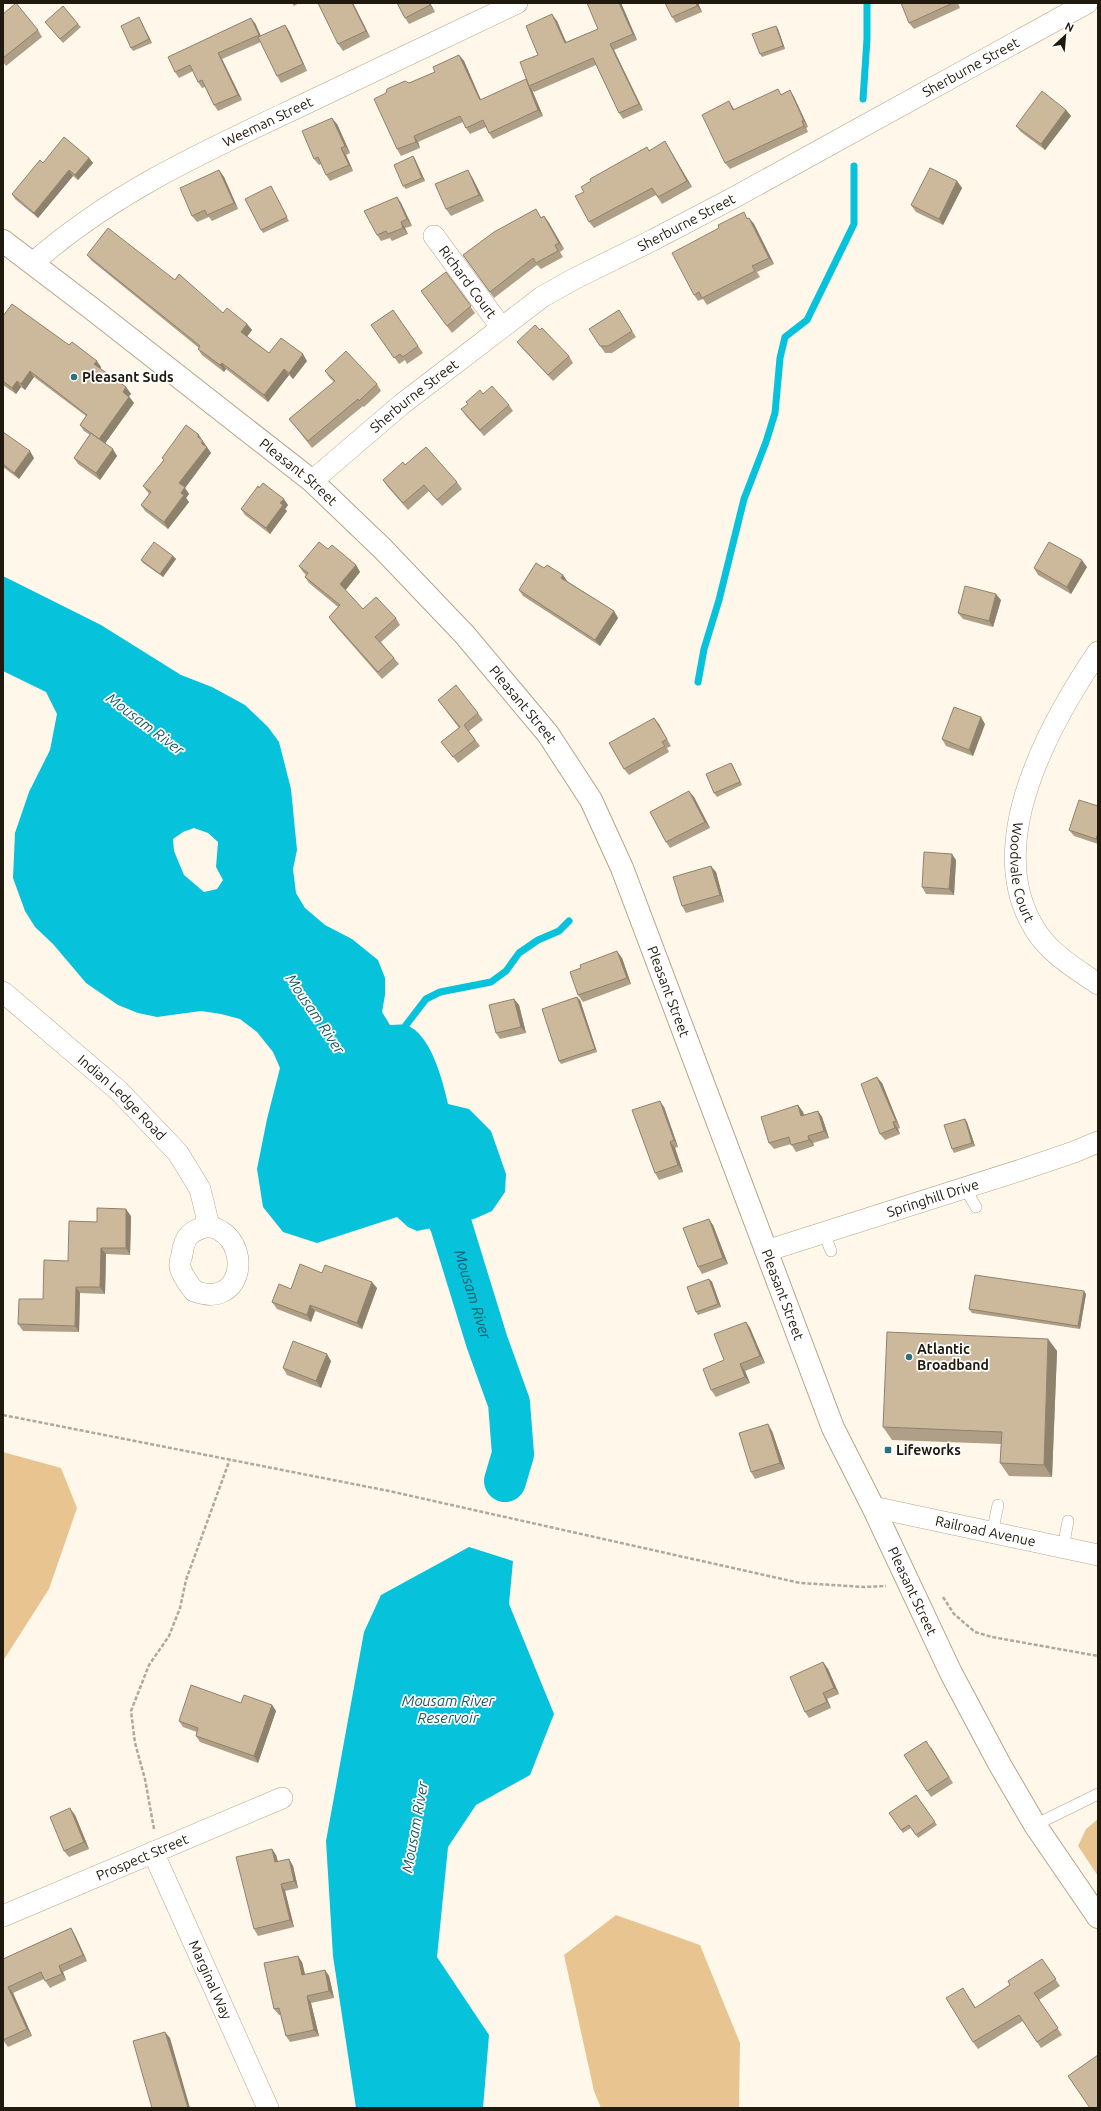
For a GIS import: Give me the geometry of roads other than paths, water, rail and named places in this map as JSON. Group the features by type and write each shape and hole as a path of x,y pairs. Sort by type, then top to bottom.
{"main road":[{"name":"Pleasant Street","path":"3,241 312,481 383,548 462,632 548,734 590,800 622,868 833,1428 873,1507 951,1673 1035,1825 1098,1917"}],"street":[{"name":"Weeman Street","path":"33,263 62,237 99,211 182,162 517,3"},
{"name":"Sherburne Street","path":"312,481 371,429 501,327 542,297 574,279 735,197 1087,3"},
{"name":"Richard Court","path":"434,236 501,327"},
{"name":"Woodvale Court","path":"1098,652 1071,692 1046,741 1025,795 1015,847 1015,868 1020,893 1033,927 1052,950 1098,984"},
{"name":"Indian Ledge Road","path":"3,992 119,1092 178,1153 200,1188 209,1226"},
{"name":"Springhill Drive","path":"766,1252 827,1242 965,1188 1074,1152 1098,1142"},
{"name":"Railroad Avenue","path":"873,1507 1098,1555"},
{"name":"Prospect Street","path":"3,1916 282,1798"},
{"name":"Marginal Way","path":"153,1852 268,2108"}],"lane":[{"path":"965,1188 976,1207"},
{"path":"992,1533 998,1505"},
{"path":"1063,1548 1068,1521"},
{"path":"1035,1825 1098,1794"}],"water":[{"path":"3,576 101,625 181,675 212,687 245,705 268,727 279,742 291,789 297,850 293,869 296,893 305,908 325,925 352,939 378,960 385,978 385,995 382,1012 390,1025 406,1025 415,1030 429,1048 434,1059 439,1071 448,1104 469,1109 491,1131 506,1174 505,1192 492,1211 474,1219 417,1231 408,1227 397,1217 317,1243 283,1232 263,1207 257,1169 267,1119 280,1068 273,1052 257,1032 240,1019 221,1014 201,1011 157,1017 138,1013 118,1005 86,983 53,944 35,927 25,911 13,878 15,833 29,792 50,750 57,714 46,692 3,671","holes":["194,828 208,833 218,842 216,867 223,880 217,889 204,892 184,875 174,851 173,839 183,832"]},
{"name":"Mousam River Reservoir","path":"469,1547 513,1561 509,1604 554,1714 530,1775 476,1805 448,1847 437,1957 489,2035 483,2108 356,2108 333,1956 326,1841 364,1632 381,1595"}],"waterway":[{"path":"863,99 867,39 867,3"},
{"path":"698,682 704,649 719,600 744,499 766,442 775,413 780,358 785,337 807,320 854,224 854,166"},
{"path":"406,1025 426,999 440,992 491,982 506,971 519,953 538,940 559,931 569,921"},
{"name":"Mousam River","path":"421,1174 441,1203 451,1225 487,1342 509,1403 513,1454 505,1481"}],"place":[{"name":"Pleasant Suds","path":"74,377"},
{"name":"Atlantic Broadband","path":"909,1357"},
{"name":"Lifeworks","path":"888,1450"}]}
